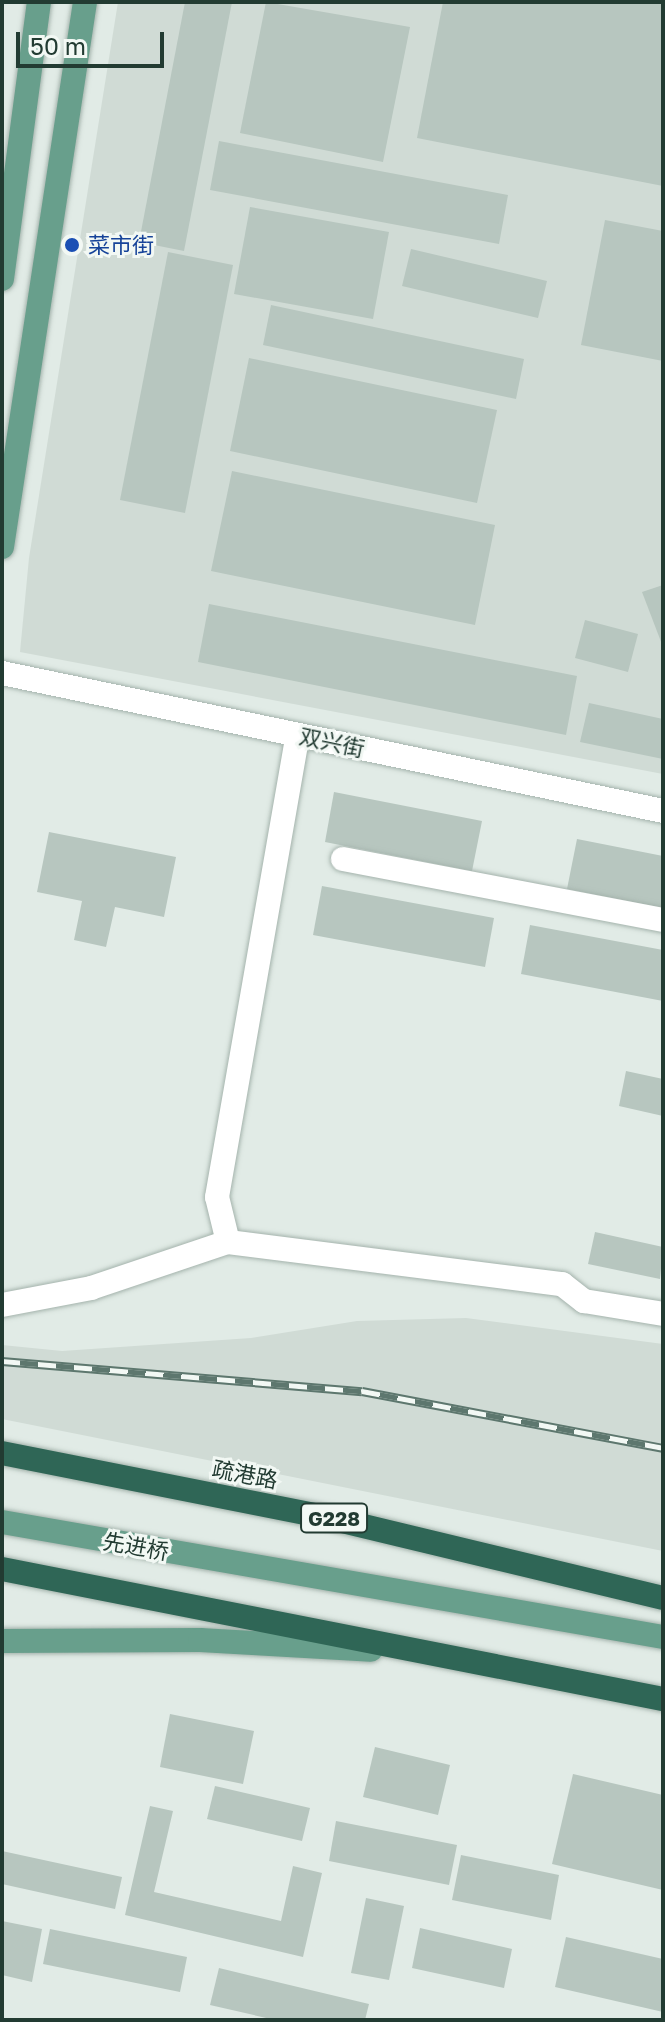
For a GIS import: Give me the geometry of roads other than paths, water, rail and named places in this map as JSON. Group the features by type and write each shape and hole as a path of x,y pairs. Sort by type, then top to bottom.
{"highway":[{"name":"疏港路","path":"2,1453 330,1518 663,1598"},
{"path":"2,1569 663,1699"}],"main road":[{"path":"2,279 39,2"},
{"path":"2,547 85,2"},
{"name":"先进桥","path":"2,1522 663,1637"},
{"path":"2,1641 108,1639 433,1654"}],"street":[{"name":"双兴街","path":"2,673 663,811"},
{"path":"228,1242 217,1197 298,735"},
{"path":"343,859 663,920"},
{"path":"2,1305 91,1288 228,1242 562,1284 584,1301 663,1314"}],"railway":[{"path":"2,1361 362,1391 663,1448"}],"place":[{"name":"菜市街","path":"72,245"}]}
